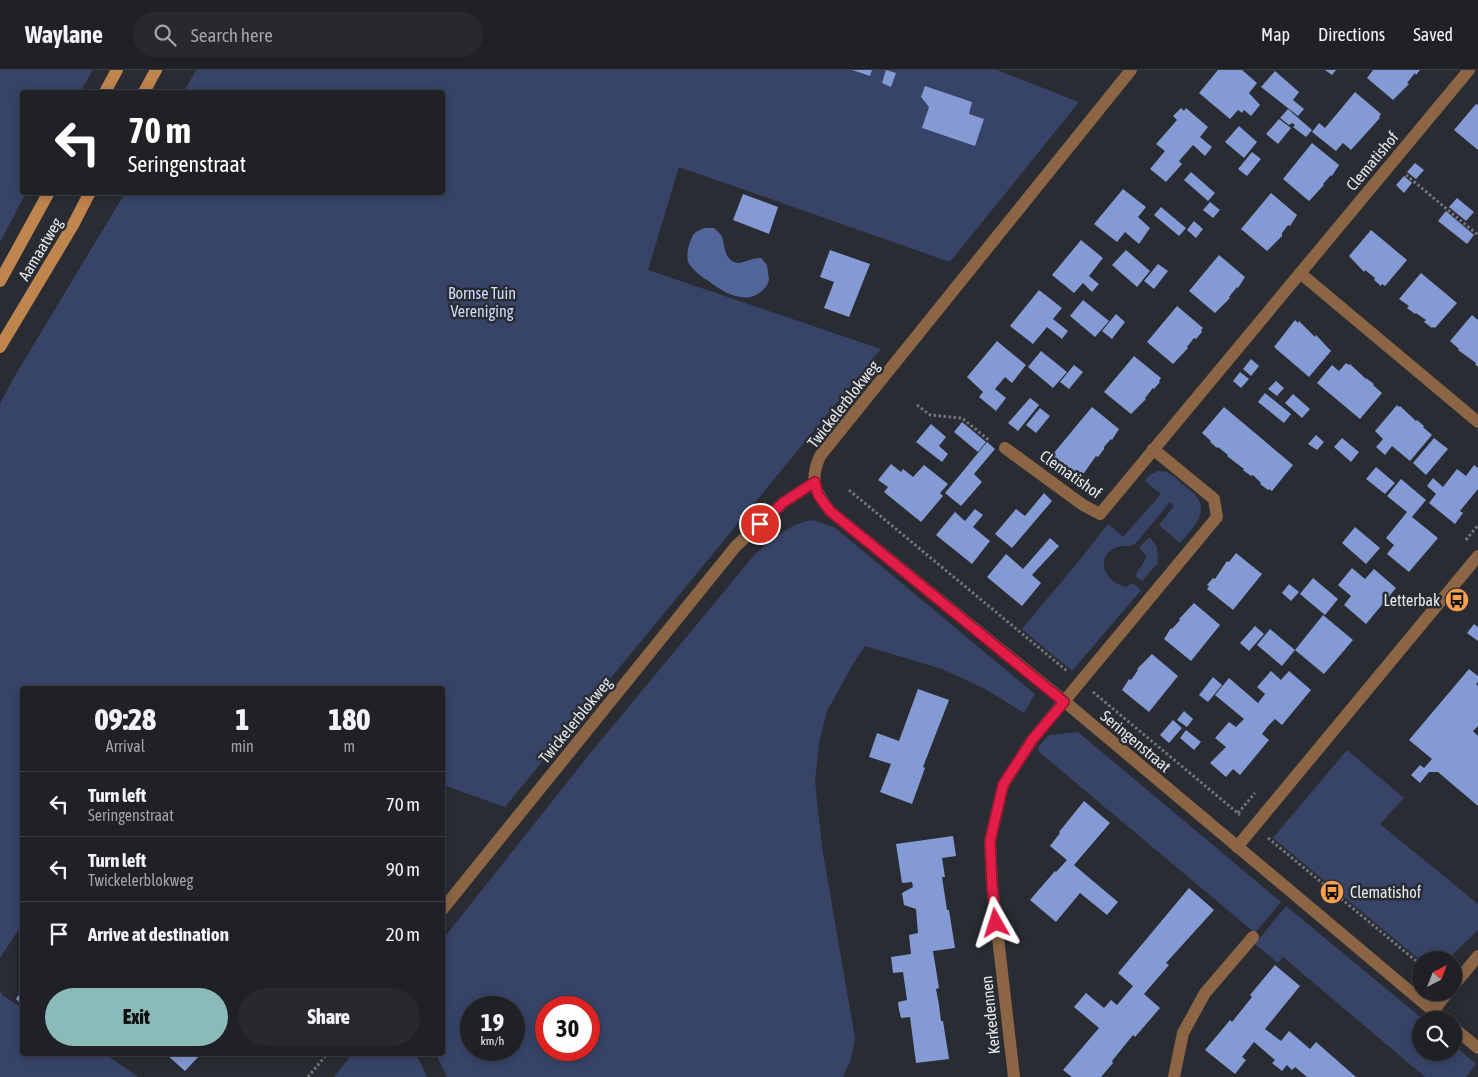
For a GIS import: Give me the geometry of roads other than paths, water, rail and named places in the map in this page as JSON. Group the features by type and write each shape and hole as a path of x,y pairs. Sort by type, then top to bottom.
{"main road":[{"path":"106,90 117,70"},
{"path":"145,90 156,70"},
{"name":"Aamaatweg","path":"0,280 48,195"},
{"name":"Aamaatweg","path":"0,347 73,225 88,195"}],"street":[{"name":"Twickelerblokweg","path":"445,906 736,546 784,502 815,482 815,468 820,456 1131,70"},
{"name":"Clematishof","path":"1005,448 1083,505 1100,514 1469,70"},
{"path":"1300,273 1478,422"},
{"path":"1064,702 1217,517 1214,499 1153,450"},
{"name":"Seringenstraat","path":"815,482 818,495 830,511 1064,702 1433,1011"},
{"path":"1237,847 1478,556"},
{"name":"Kerkedennen","path":"1014,1077 992,885 990,841 1003,785 1032,740 1064,702"},
{"path":"1174,1077 1183,1033 1206,993 1252,937"},
{"path":"1462,975 1478,956"},
{"path":"1433,1011 1441,1001"},
{"path":"1462,1035 1478,1048"}],"place":[{"name":"Letterbak","path":"1457,600"},
{"name":"Clematishof","path":"1332,892"}],"park label":[{"name":"Bornse Tuin Vereniging","path":"482,302"}]}
